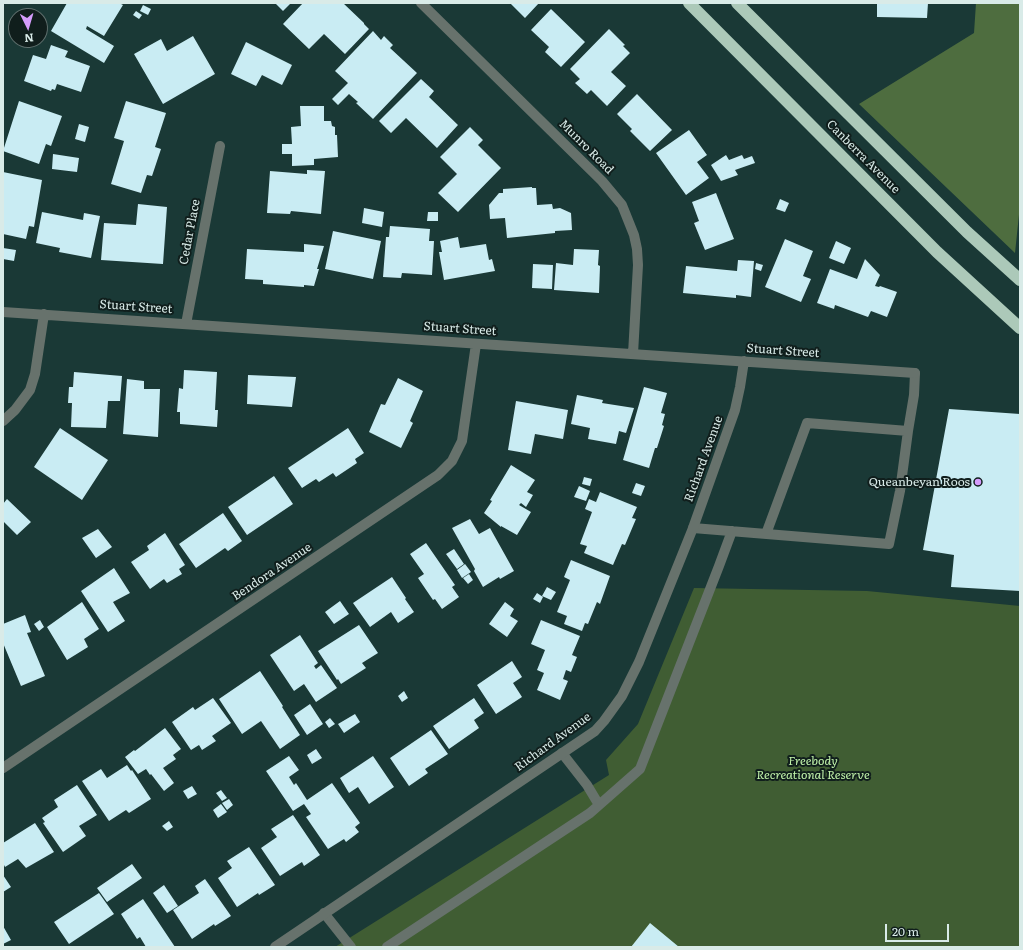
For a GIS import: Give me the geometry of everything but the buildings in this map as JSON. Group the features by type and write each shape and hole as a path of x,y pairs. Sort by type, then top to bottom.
{"highway":[{"name":"Canberra Avenue","path":"689,3 937,252 1020,328"},
{"name":"Canberra Avenue","path":"737,3 967,232 1020,280"}],"street":[{"name":"Munro Road","path":"422,3 602,181 622,205 638,249 632,354"},
{"name":"Cedar Place","path":"186,324 220,146"},
{"name":"Stuart Street","path":"3,312 914,373 914,395 908,432"},
{"path":"3,421 15,410 30,390 35,374 44,314"},
{"name":"Bendora Avenue","path":"3,768 438,476 452,461 462,441 476,344"},
{"name":"Richard Avenue","path":"275,947 595,731 604,721 622,696 639,662 693,528 735,410 744,361"},
{"path":"693,528 732,530 766,534 889,544 900,491 908,432 807,424 766,534"},
{"path":"387,947 590,813 640,769 732,530"},
{"path":"562,753 587,785 599,805"},
{"path":"324,913 350,947"}],"green space":[{"path":"976,3 1020,3 1020,205 1015,253 859,104 974,33"},
{"name":"Freebody Recreational Reserve","path":"694,588 867,591 1020,606 1020,947 335,947 609,775 606,760 638,724"}],"place":[{"name":"Queanbeyan Roos","path":"978,482"}]}
